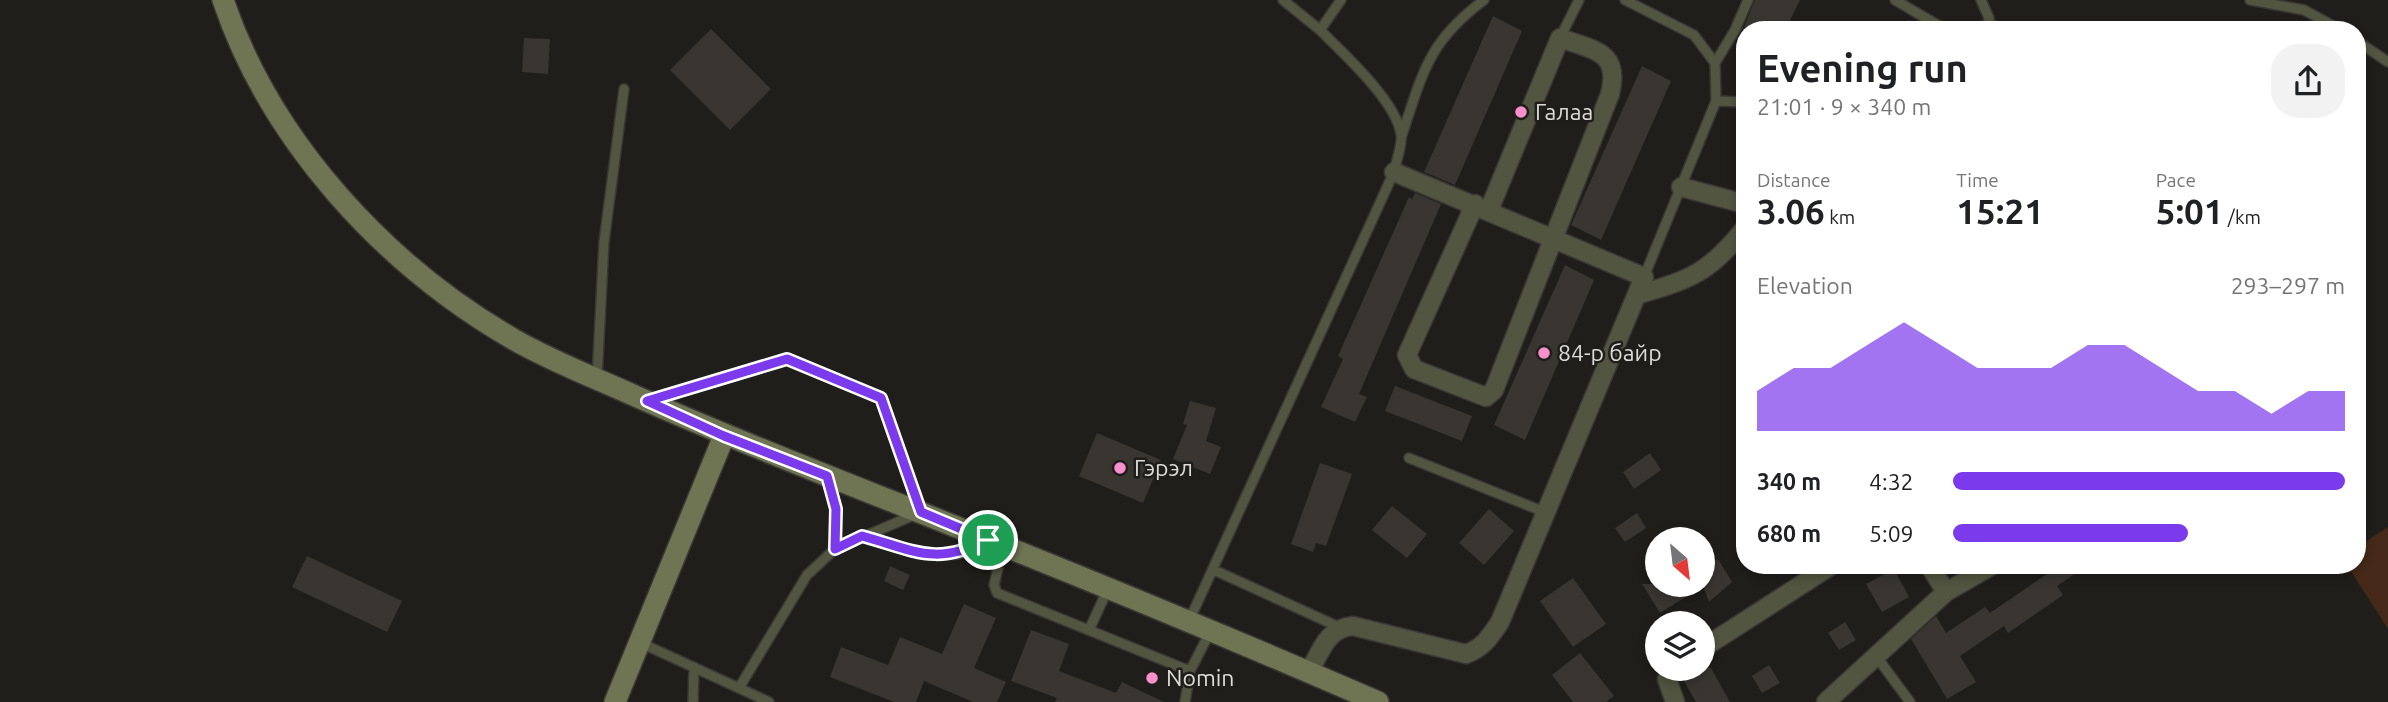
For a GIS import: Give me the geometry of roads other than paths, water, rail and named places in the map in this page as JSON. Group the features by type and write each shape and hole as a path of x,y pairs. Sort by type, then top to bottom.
{"main road":[{"path":"223,0 249,61 301,148 333,190 369,228 441,290 515,340 724,436 921,512 1189,621 1378,702"},
{"path":"615,702 724,436"}],"street":[{"path":"1560,37 1602,54 1611,63 1615,75 1555,239 1490,394 1479,396 1414,369 1407,355 1482,207 1560,37"},
{"path":"1394,172 1555,239 1642,286 1677,285 1700,274 1723,255 1736,239"},
{"path":"1681,187 1736,202"},
{"path":"1310,672 1328,636 1339,627 1353,626 1466,654 1479,650 1500,622 1642,286"},
{"path":"1715,640 1818,574"},
{"path":"1935,574 1947,592"},
{"path":"1826,702 1947,592 1978,574"},
{"path":"1668,681 1675,702"}],"lane":[{"path":"1283,0 1320,30 1363,72 1393,115 1402,135"},
{"path":"1320,30 1341,0"},
{"path":"1189,621 1394,172 1402,135 1434,47 1455,21 1484,0"},
{"path":"1560,37 1579,0"},
{"path":"1625,0 1694,35 1715,63"},
{"path":"1739,21 1748,0"},
{"path":"1895,0 1928,21"},
{"path":"1982,0 1987,21"},
{"path":"2250,0 2304,10 2324,21"},
{"path":"1642,286 1716,102 1715,63 1736,28"},
{"path":"2366,47 2388,62"},
{"path":"597,379 604,242 624,89"},
{"path":"1716,102 1736,102"},
{"path":"647,401 787,359 881,398 921,512 835,549 807,575 739,688"},
{"path":"1409,458 1547,513"},
{"path":"827,476 836,509 835,549"},
{"path":"862,536 930,555 959,554 995,543 994,585 997,593 1190,671"},
{"path":"1214,570 1339,627"},
{"path":"1089,630 1108,589"},
{"path":"1185,702 1190,671 1211,630"},
{"path":"641,643 769,702"},
{"path":"1876,656 1910,702"},
{"path":"693,702 694,667"}],"place":[{"name":"Галаа","path":"1521,112"},
{"name":"84-р байр","path":"1544,353"},
{"name":"Гэрэл","path":"1120,468"},
{"name":"Nomin","path":"1152,678"}]}
